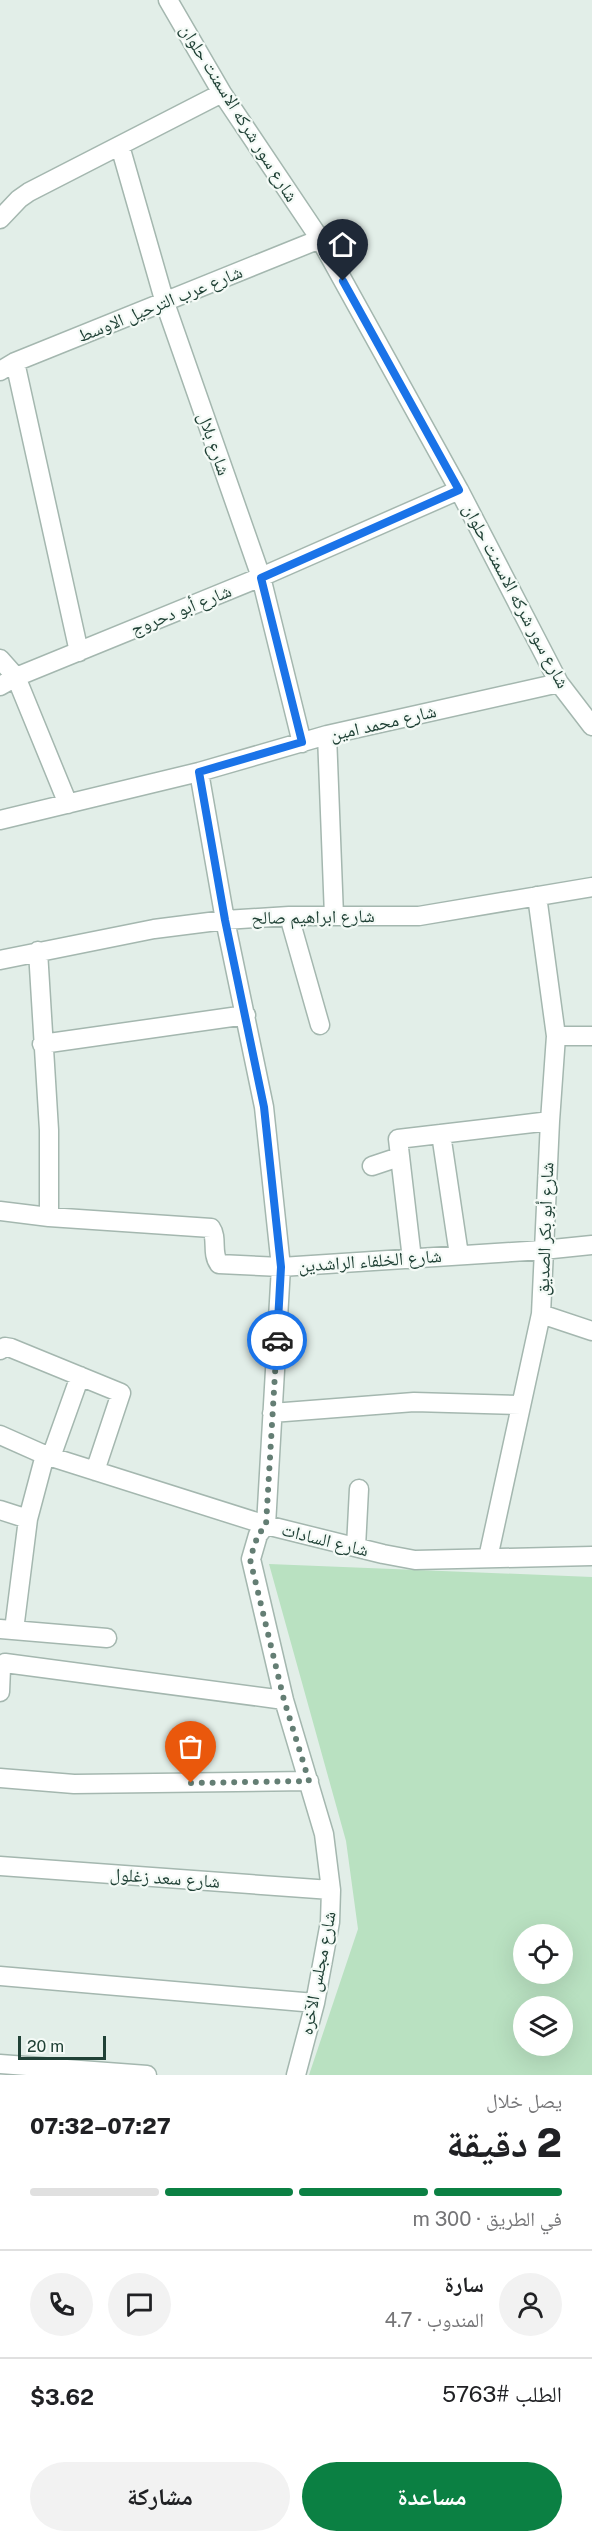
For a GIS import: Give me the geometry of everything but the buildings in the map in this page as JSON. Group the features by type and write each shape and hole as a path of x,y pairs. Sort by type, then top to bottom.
{"street":[{"name":"شارع سور شركه الاسمنت حلوان","path":"168,0 222,93 320,239 459,490 559,683 592,726"},
{"path":"0,219 29,192 222,93"},
{"name":"شارع بلال","path":"120,146 165,303 261,578 302,742"},
{"name":"شارع عرب الترحيل الاوسط","path":"8,366 320,239"},
{"path":"8,366 79,652"},
{"name":"شارع أبو دحروج","path":"8,682 261,578 459,490"},
{"path":"0,658 8,682 68,804"},
{"name":"شارع محمد امين","path":"0,820 199,772 327,735 559,683"},
{"path":"327,735 334,916"},
{"path":"199,772 225,920 264,1107 281,1267 266,1525"},
{"name":"شارع ابراهيم صالح","path":"0,960 154,929 225,920 290,916 419,916 592,886"},
{"name":"شارع أبو بكر الصديق","path":"489,1558 542,1314 543,1250 556,1036 537,896"},
{"path":"290,916 320,1025"},
{"path":"38,951 49,1130 49,1217"},
{"path":"42,1044 246,1015"},
{"path":"556,1036 592,1036"},
{"path":"412,1259 398,1139 550,1121"},
{"path":"441,1134 459,1255"},
{"path":"372,1166 399,1157"},
{"name":"شارع الخلفاء الراشدين","path":"0,1211 49,1217 211,1228 214,1231 215,1257 219,1264 281,1267 592,1245"},
{"path":"542,1314 592,1331"},
{"path":"0,1350 5,1347 10,1348 122,1395 95,1471"},
{"path":"80,1376 48,1456 28,1519 7,1629 108,1638"},
{"path":"272,1413 414,1402 521,1405"},
{"name":"شارع السادات","path":"0,1436 48,1456 266,1525 415,1560 592,1556"},
{"path":"356,1547 359,1489"},
{"path":"0,1510 28,1519"},
{"name":"شارع مجلس الآخره","path":"266,1525 255,1541 250,1559 284,1700 324,1834 331,1890 330,1922 315,2003 296,2075"},
{"path":"0,1692 1,1668 5,1663 284,1700"},
{"path":"0,1778 74,1784 309,1781"},
{"name":"شارع سعد زغلول","path":"0,1866 331,1890"},
{"path":"0,1976 315,2003"},
{"path":"0,2064 147,2075"}],"green space":[{"path":"269,1564 592,1577 592,2075 309,2075 358,1929 346,1841"}],"way so far":[{"path":"191,1783 309,1781 284,1700 250,1559 258,1535 266,1525 277,1340"}],"route":[{"path":"277,1340 281,1267 264,1107 225,920 199,772 302,742 261,578 459,490 343,281"}]}
